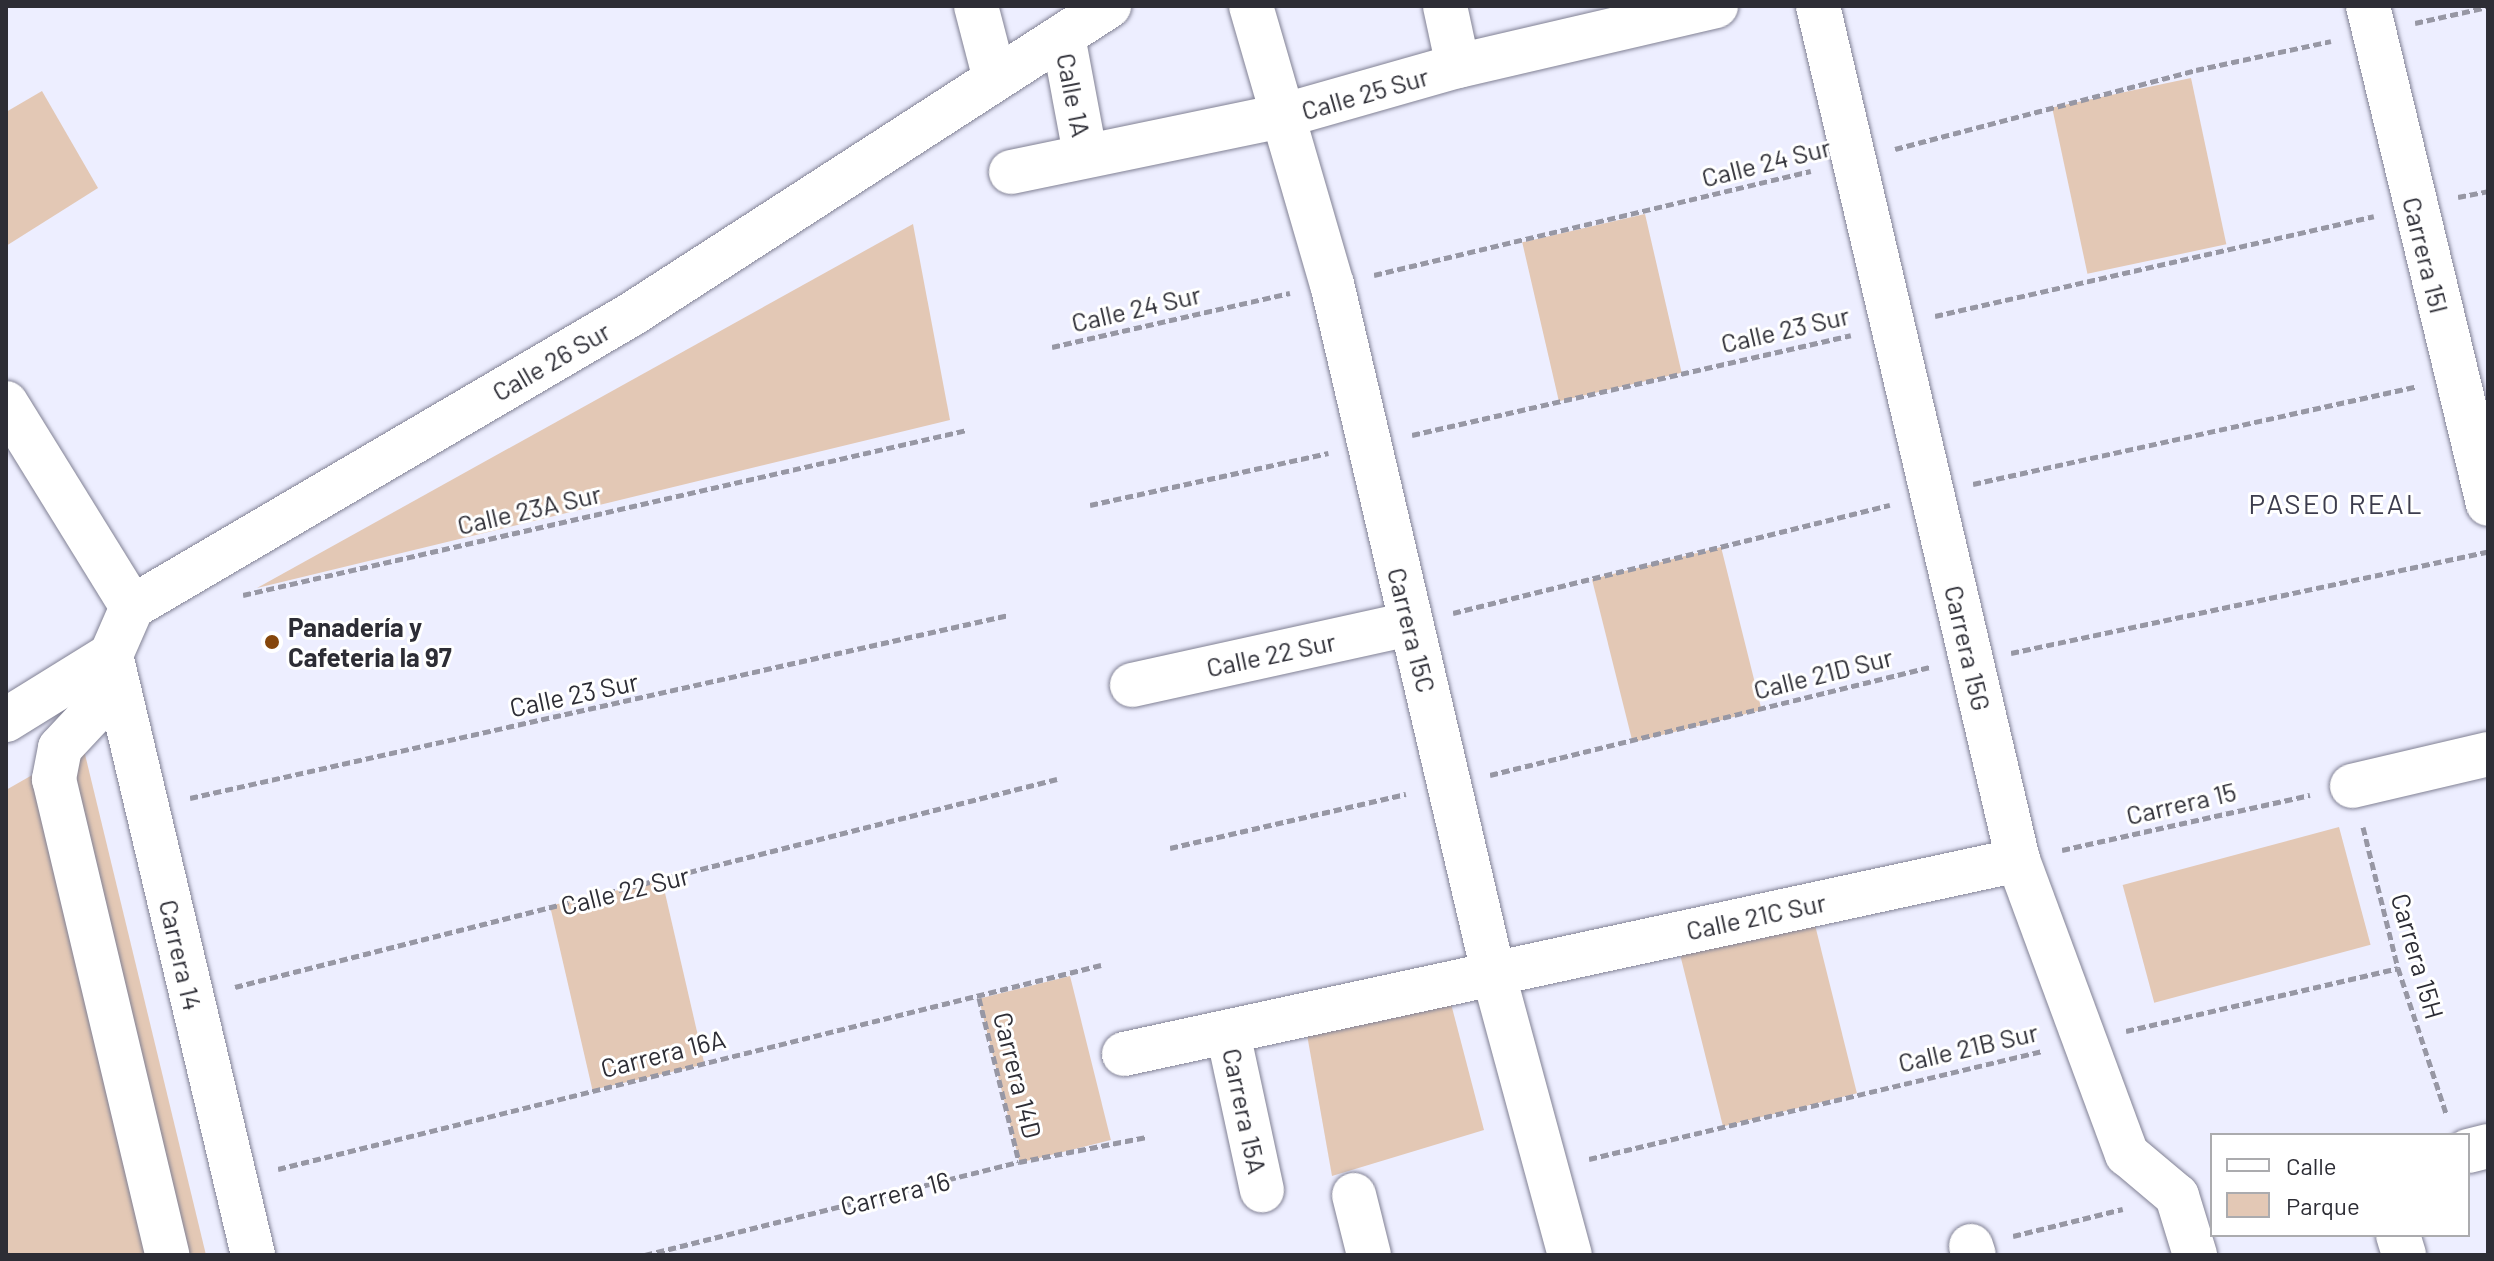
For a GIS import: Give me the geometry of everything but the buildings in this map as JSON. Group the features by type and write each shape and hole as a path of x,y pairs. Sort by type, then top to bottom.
{"street":[{"path":"976,6 995,79"},
{"name":"Calle 26 Sur","path":"132,607 632,314 1109,6"},
{"name":"Carrera 15C","path":"1251,6 1332,284 1366,445 1451,784 1493,972 1570,1255"},
{"path":"1445,6 1458,66"},
{"name":"Calle 25 Sur","path":"1011,172 1085,154 1282,116 1623,17 1716,6"},
{"name":"Carrera 15G","path":"1818,6 2018,860 2127,1154 2177,1196"},
{"name":"Carrera 15I","path":"2371,19 2488,504"},
{"name":"Calle 1A","path":"1063,36 1085,154"},
{"path":"6,403 132,607 115,670 60,748 54,779 167,1255"},
{"name":"Calle 22 Sur","path":"1132,685 1409,624"},
{"path":"6,720 115,670"},
{"name":"Carrera 14","path":"115,670 253,1255"},
{"path":"2352,786 2488,754"},
{"name":"Calle 21C Sur","path":"1493,972 2018,860"},
{"path":"1124,1054 1493,972"},
{"name":"Carrera 15A","path":"1228,1033 1262,1190"},
{"path":"1354,1195 1369,1255"},
{"path":"2177,1196 2195,1255"}],"path":[{"name":"Calle 24 Sur","path":"1052,347 1645,214 2196,70 2371,19 2488,7"},
{"name":"Calle 23 Sur","path":"1090,505 2488,191"},
{"name":"Calle 23A Sur","path":"233,597 967,430"},
{"name":"Calle 21D Sur","path":"1170,848 1970,659 2488,552"},
{"name":"Calle 23 Sur","path":"146,807 1009,615"},
{"name":"Calle 22 Sur","path":"192,998 1057,779"},
{"name":"Carrera 15","path":"2018,860 2352,786"},
{"name":"Carrera 15H","path":"2352,786 2398,968 2457,1133"},
{"name":"Carrera 16A","path":"235,1179 979,998 1101,965"},
{"name":"Calle 21B Sur","path":"1549,1169 2398,968"},
{"name":"Carrera 14D","path":"979,998 1019,1162"},
{"name":"Carrera 16","path":"645,1255 1019,1162 1147,1137"},
{"path":"1972,1250 2177,1196"}],"green space":[{"path":"2191,78 2226,244 2087,274 2052,108"},
{"path":"42,91 98,188 6,246 6,112"},
{"path":"1645,214 1682,373 1559,401 1522,242"},
{"path":"913,224 950,420 257,588"},
{"path":"1721,547 1762,710 1633,742 1592,579"},
{"path":"83,746 206,1255 6,1255 6,790"},
{"path":"2339,827 2371,945 2154,1003 2123,885"},
{"path":"662,880 705,1064 592,1090 550,906"},
{"path":"1810,905 1857,1093 1723,1127 1676,938"},
{"path":"1070,976 1111,1140 1020,1163 979,999"},
{"path":"1449,996 1484,1130 1332,1176 1306,1029"}],"place":[{"name":"Panadería y Cafeteria la 97","path":"272,642"}],"district":[{"name":"PASEO REAL","path":"2336,503"}]}
